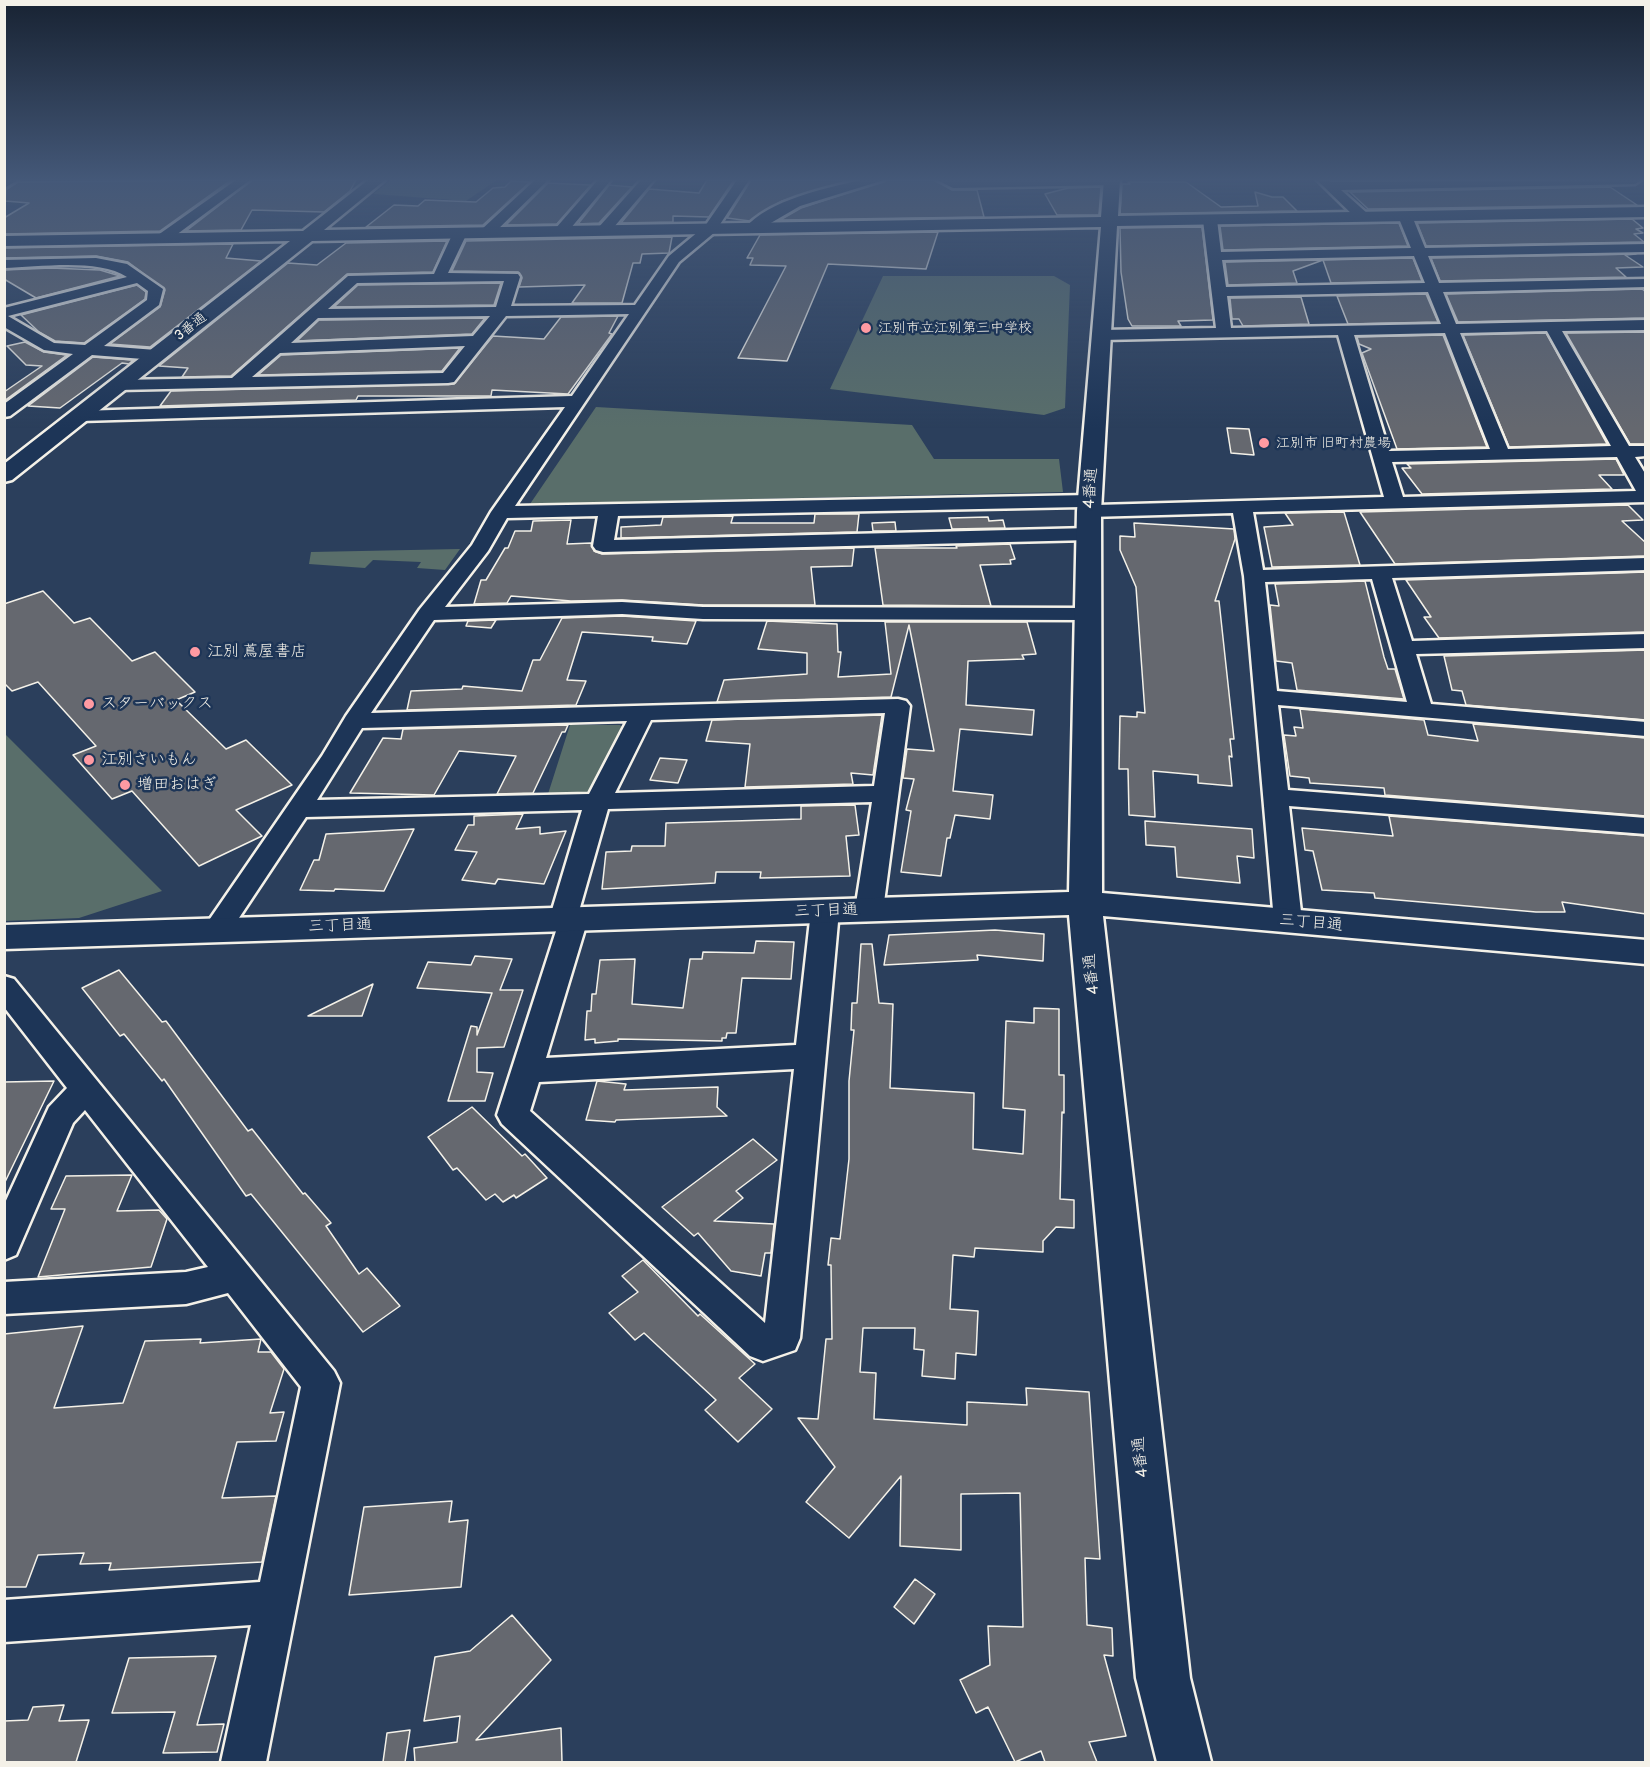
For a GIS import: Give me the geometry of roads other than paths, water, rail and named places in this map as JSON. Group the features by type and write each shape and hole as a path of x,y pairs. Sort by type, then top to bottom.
{"street":[{"path":"4,264 75,262"},
{"path":"4,412 154,302 156,289 122,267 98,262"},
{"name":"3番通","path":"4,475 273,262"},
{"path":"439,278 446,262"},
{"path":"217,929 334,756 354,721 428,614 481,547 501,512 672,262"},
{"name":"4番通","path":"1107,262 1089,515 1085,903 1163,1678 1184,1762"},
{"path":"1215,262 1224,333"},
{"path":"1423,262 1501,454"},
{"path":"118,385 448,378 502,311 513,277 353,279 237,382"},
{"path":"4,313 139,278"},
{"path":"1219,292 1646,283"},
{"path":"312,314 641,309"},
{"path":"4,320 50,347 156,355"},
{"path":"1101,335 1646,325"},
{"path":"609,510 603,546 1242,507 1646,494 1552,327"},
{"path":"1345,331 1395,503"},
{"path":"274,348 477,342"},
{"path":"80,416 579,401"},
{"path":"1383,457 1646,451"},
{"path":"1242,507 1254,576 1288,921"},
{"path":"501,512 609,510 1089,515"},
{"path":"1254,576 1646,564"},
{"path":"1380,572 1421,710"},
{"path":"428,614 622,608 703,613 1088,614"},
{"path":"1402,648 1646,640"},
{"path":"1266,697 1646,729"},
{"path":"354,721 898,706 869,910"},
{"path":"643,712 597,803 569,920 513,1115 763,1344 783,1338 825,911"},
{"path":"297,809 886,794"},
{"path":"1276,797 1646,826"},
{"name":"三丁目通","path":"4,937 1085,903 1646,952"},
{"path":"4,986 321,1383 244,1762"},
{"path":"526,1071 811,1056"},
{"path":"4,1245 60,1116 86,1088"},
{"path":"4,1298 186,1288 236,1276"},
{"path":"4,1621 277,1602"}],"place":[{"name":"江別市立江別第三中学校","path":"866,328"},
{"name":"江別市 旧町村農場","path":"1264,443"},
{"name":"江別 蔦屋書店","path":"195,652"},
{"name":"スターバックス","path":"89,704"},
{"name":"江別さいもん","path":"89,760"},
{"name":"増田おはぎ","path":"125,785"}]}
